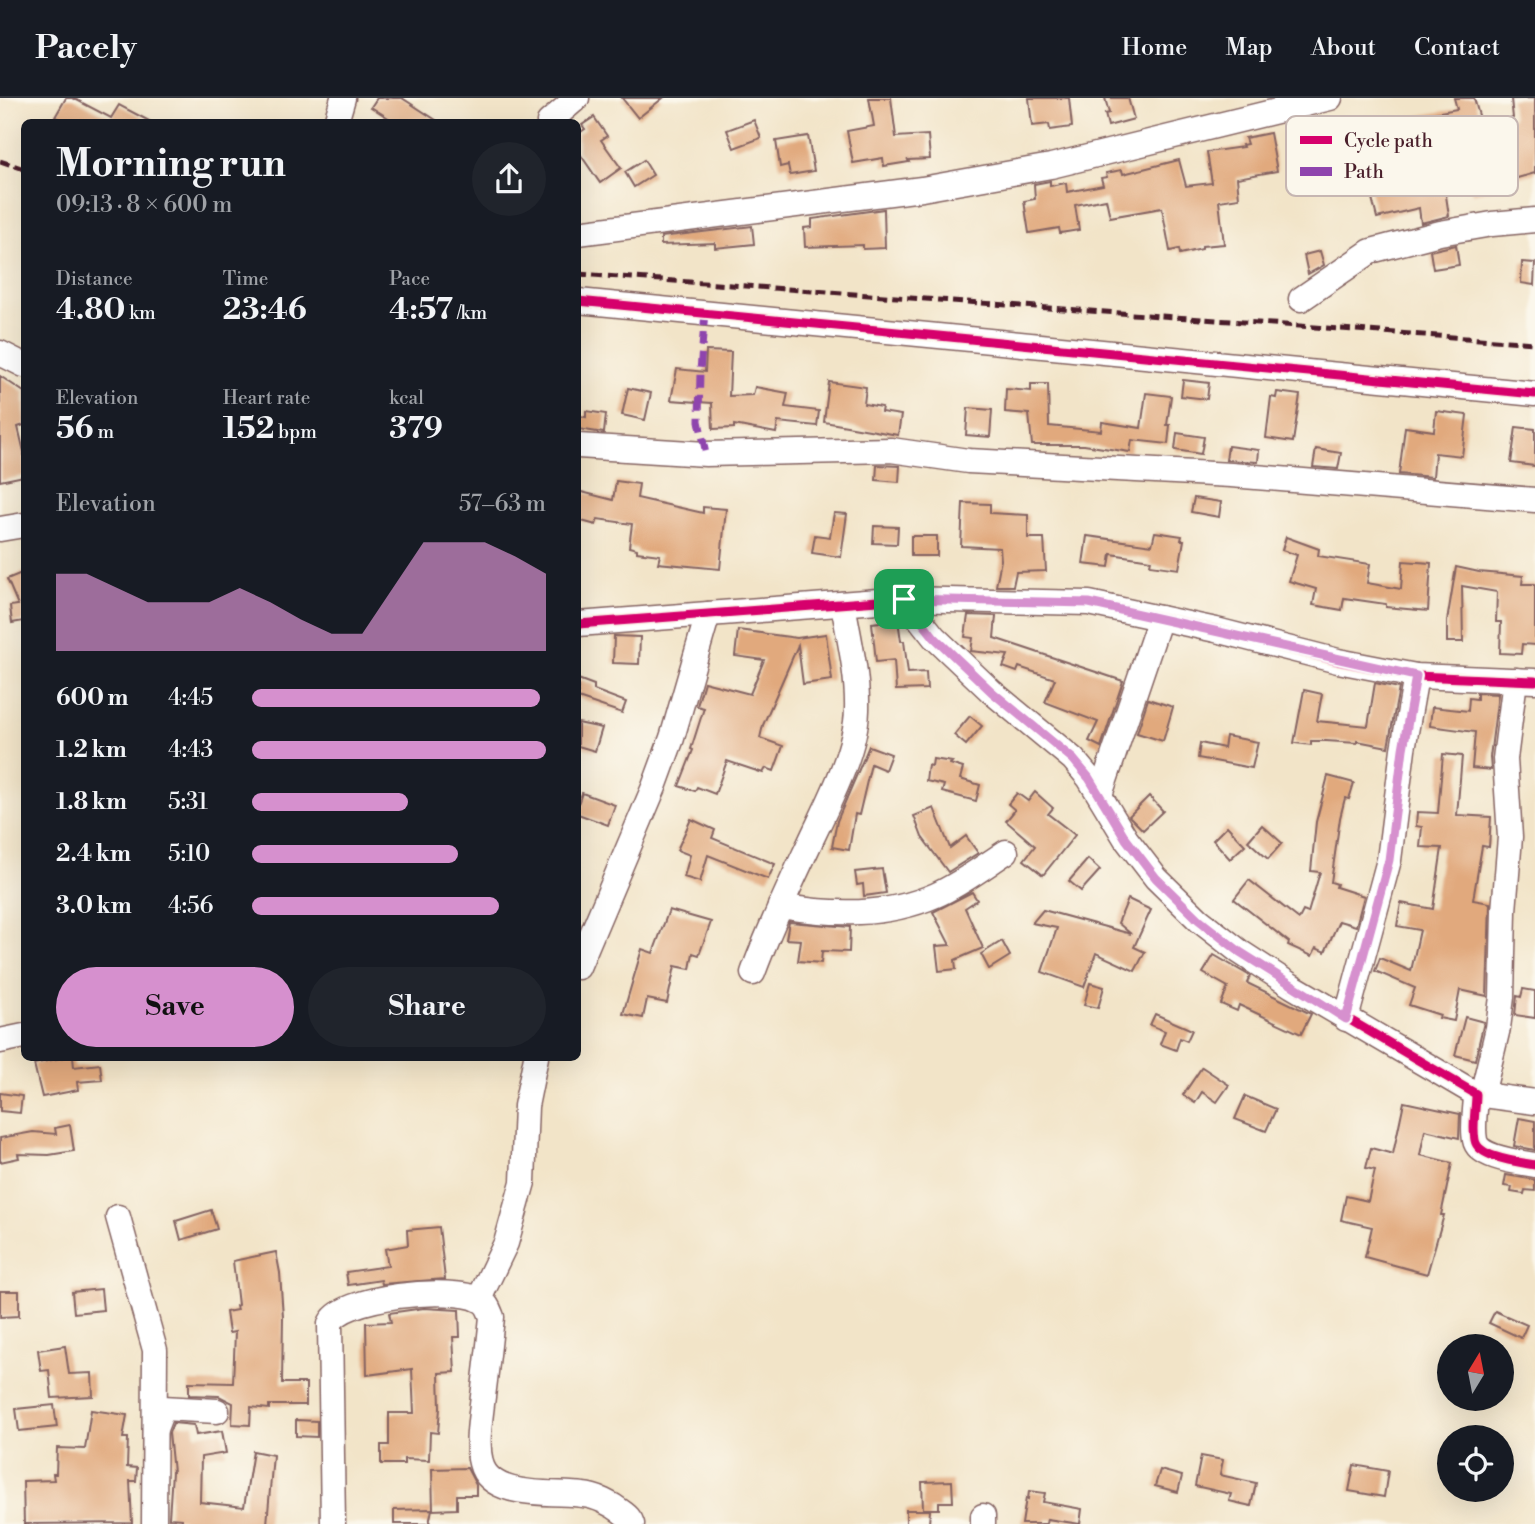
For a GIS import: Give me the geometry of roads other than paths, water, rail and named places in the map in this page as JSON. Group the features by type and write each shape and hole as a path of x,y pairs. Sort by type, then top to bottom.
{"street":[{"path":"337,119 343,98"},
{"path":"552,119 577,98"},
{"path":"581,233 934,187 1051,166 1330,98"},
{"path":"1301,299 1371,251 1492,223 1535,220"},
{"path":"581,301 1535,394"},
{"path":"0,353 21,364"},
{"path":"581,446 706,454 891,450 968,461 1219,474 1535,500"},
{"path":"0,529 21,526"},
{"path":"904,599 934,637 992,692 1073,759 1089,778 1126,839 1156,878 1199,920 1240,952 1346,1019 1479,1095 1535,1102"},
{"path":"581,624 904,599 1089,603 1338,661 1416,676 1525,680 1505,759 1510,837 1504,911 1502,997 1498,1028 1479,1095 1475,1142 1480,1150 1492,1156 1535,1165"},
{"path":"752,973 780,906 838,784 857,712 843,604"},
{"path":"581,960 654,788 672,738 708,614"},
{"path":"1100,795 1160,618"},
{"path":"1346,1019 1389,860 1401,762 1416,676"},
{"path":"780,906 838,913 890,910 935,895 1006,852"},
{"path":"0,1041 21,1037"},
{"path":"480,1299 506,1243 523,1182 526,1106 535,1061"},
{"path":"118,1217 155,1350 154,1524"},
{"path":"333,1524 332,1317 339,1312 404,1294 453,1292 480,1299 488,1306 492,1317 478,1441 485,1474 496,1482 520,1491 584,1494 614,1505 632,1524"},
{"path":"155,1429 163,1408 217,1411"}],"railway":[{"path":"0,161 21,168"},
{"path":"581,274 1535,343"}]}
